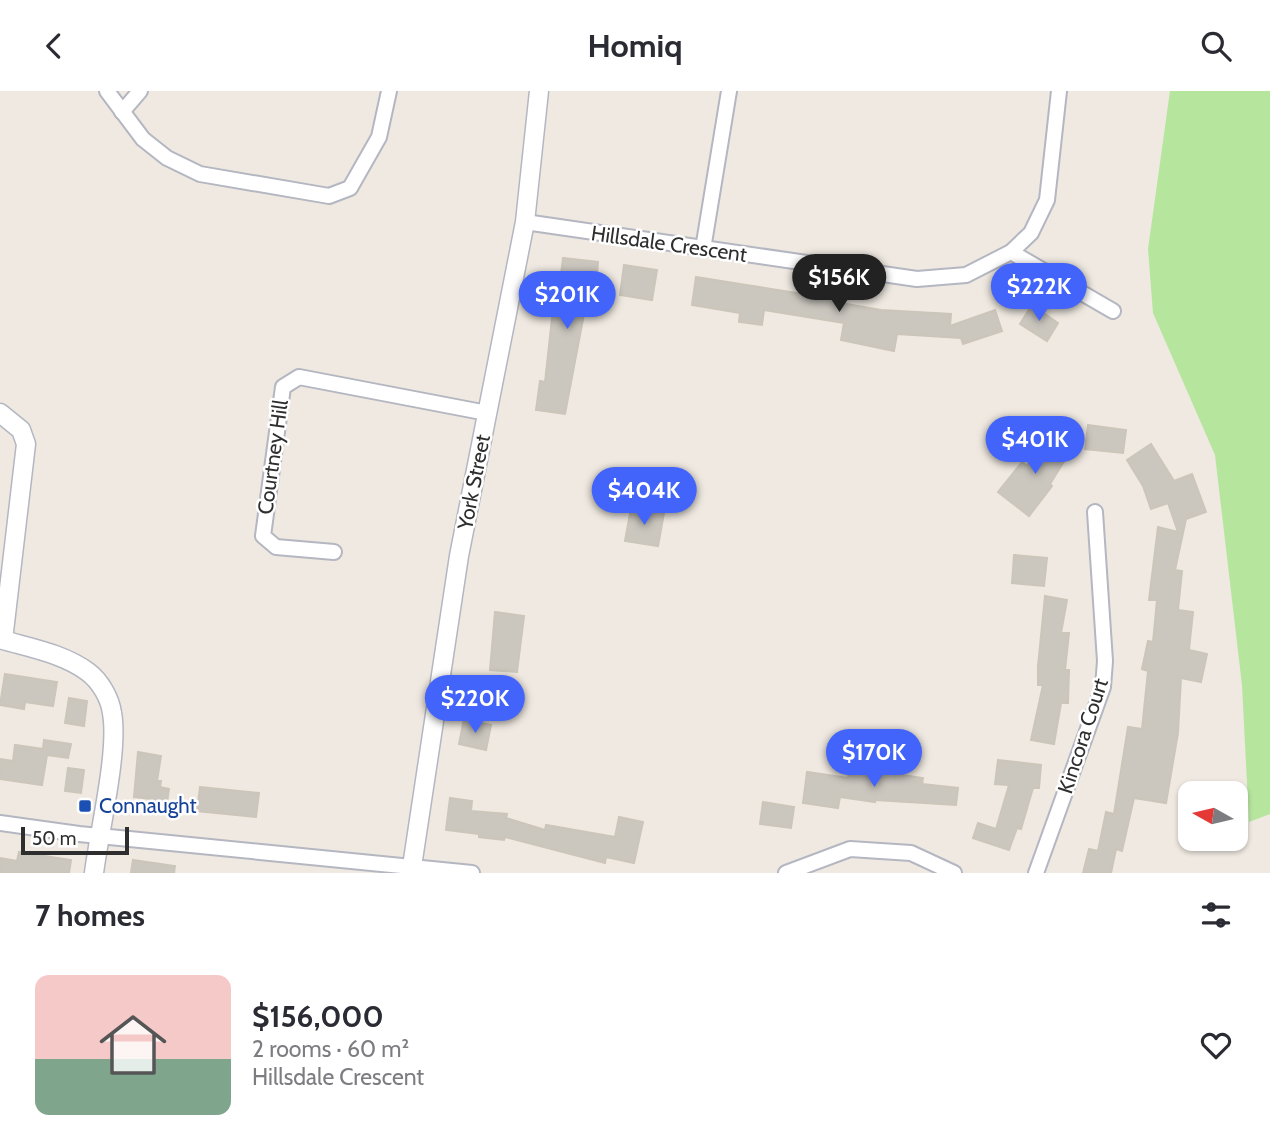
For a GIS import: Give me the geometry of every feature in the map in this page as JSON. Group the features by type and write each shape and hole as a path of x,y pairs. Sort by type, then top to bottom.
{"street":[{"path":"107,91 143,139 167,158 200,174 329,196 350,188 379,137 389,91"},
{"path":"122,112 140,91"},
{"name":"York Street","path":"412,869 459,555 525,222 539,91"},
{"path":"703,249 729,91"},
{"name":"Hillsdale Crescent","path":"525,222 917,279 966,275 1011,252 1031,233 1047,199 1059,91"},
{"path":"1011,252 1113,311"},
{"name":"Courtney Hill","path":"334,552 276,547 263,536 283,387 299,377 487,413"},
{"path":"0,413 21,430 26,444 1,640 63,658 89,673 101,686 109,701 113,725 94,873"},
{"name":"Kincora Court","path":"1036,873 1102,687 1105,661 1095,512"},
{"path":"0,823 412,869 472,873"},
{"path":"786,873 850,849 911,853 954,873"}],"green space":[{"path":"1170,91 1270,91 1270,814 1249,822 1242,685 1215,455 1153,313 1148,249"}],"building":[{"path":"563,258 598,262 594,316 584,314 565,414 536,410 540,381 545,382 556,282 560,282"},
{"path":"624,265 657,270 652,300 620,295"},
{"path":"696,277 835,299 835,302 881,310 951,314 950,326 995,310 1002,331 963,344 961,338 897,334 894,351 841,340 844,323 764,310 762,325 739,322 740,313 692,305"},
{"path":"1032,305 1058,323 1047,341 1020,324"},
{"path":"1088,425 1126,430 1123,453 1085,449"},
{"path":"1047,435 1071,450 1050,484 1052,486 1029,516 998,492 1022,462 1027,466"},
{"path":"1151,444 1174,481 1192,474 1206,512 1186,519 1175,570 1182,571 1178,610 1193,612 1189,650 1207,654 1201,682 1181,678 1178,733 1166,803 1134,798 1122,851 1116,849 1111,873 1083,873 1089,849 1098,851 1106,812 1114,814 1128,727 1142,729 1148,671 1142,669 1148,641 1153,642 1157,600 1149,600 1158,527 1178,532 1168,503 1151,509 1143,486 1127,460"},
{"path":"631,508 664,513 658,546 625,541"},
{"path":"1014,555 1047,558 1044,586 1012,583"},
{"path":"1045,596 1067,600 1061,633 1069,633 1065,670 1069,670 1068,703 1061,703 1054,744 1031,740 1043,685 1038,685 1038,666"},
{"path":"495,612 524,616 517,672 490,670"},
{"path":"5,674 57,682 53,706 25,702 24,709 0,705"},
{"path":"69,698 87,701 84,726 65,723"},
{"path":"464,719 491,725 486,750 459,744"},
{"path":"44,740 71,744 68,758 47,755 42,785 0,779 0,759 13,761 15,745 43,749"},
{"path":"138,752 161,756 157,781 161,781 160,787 169,789 166,809 151,807 152,799 134,797"},
{"path":"998,760 1041,765 1039,788 1033,788 1021,829 1017,828 1009,850 973,838 978,823 996,829 1009,785 995,784"},
{"path":"849,767 923,778 922,784 958,788 956,805 875,802 840,797 838,808 803,803 807,772 848,778"},
{"path":"68,768 84,770 81,793 65,791"},
{"path":"200,787 259,793 256,817 197,811"},
{"path":"450,798 472,801 471,811 507,814 506,818 545,830 546,825 615,837 619,817 643,822 634,863 606,857 605,863 505,837 504,840 446,830"},
{"path":"763,802 794,807 791,828 760,824"},
{"path":"19,852 71,860 69,873 0,873 0,858 17,861"},
{"path":"133,860 175,866 174,873 131,873"}],"place":[{"name":"Connaught","path":"85,806"}]}
